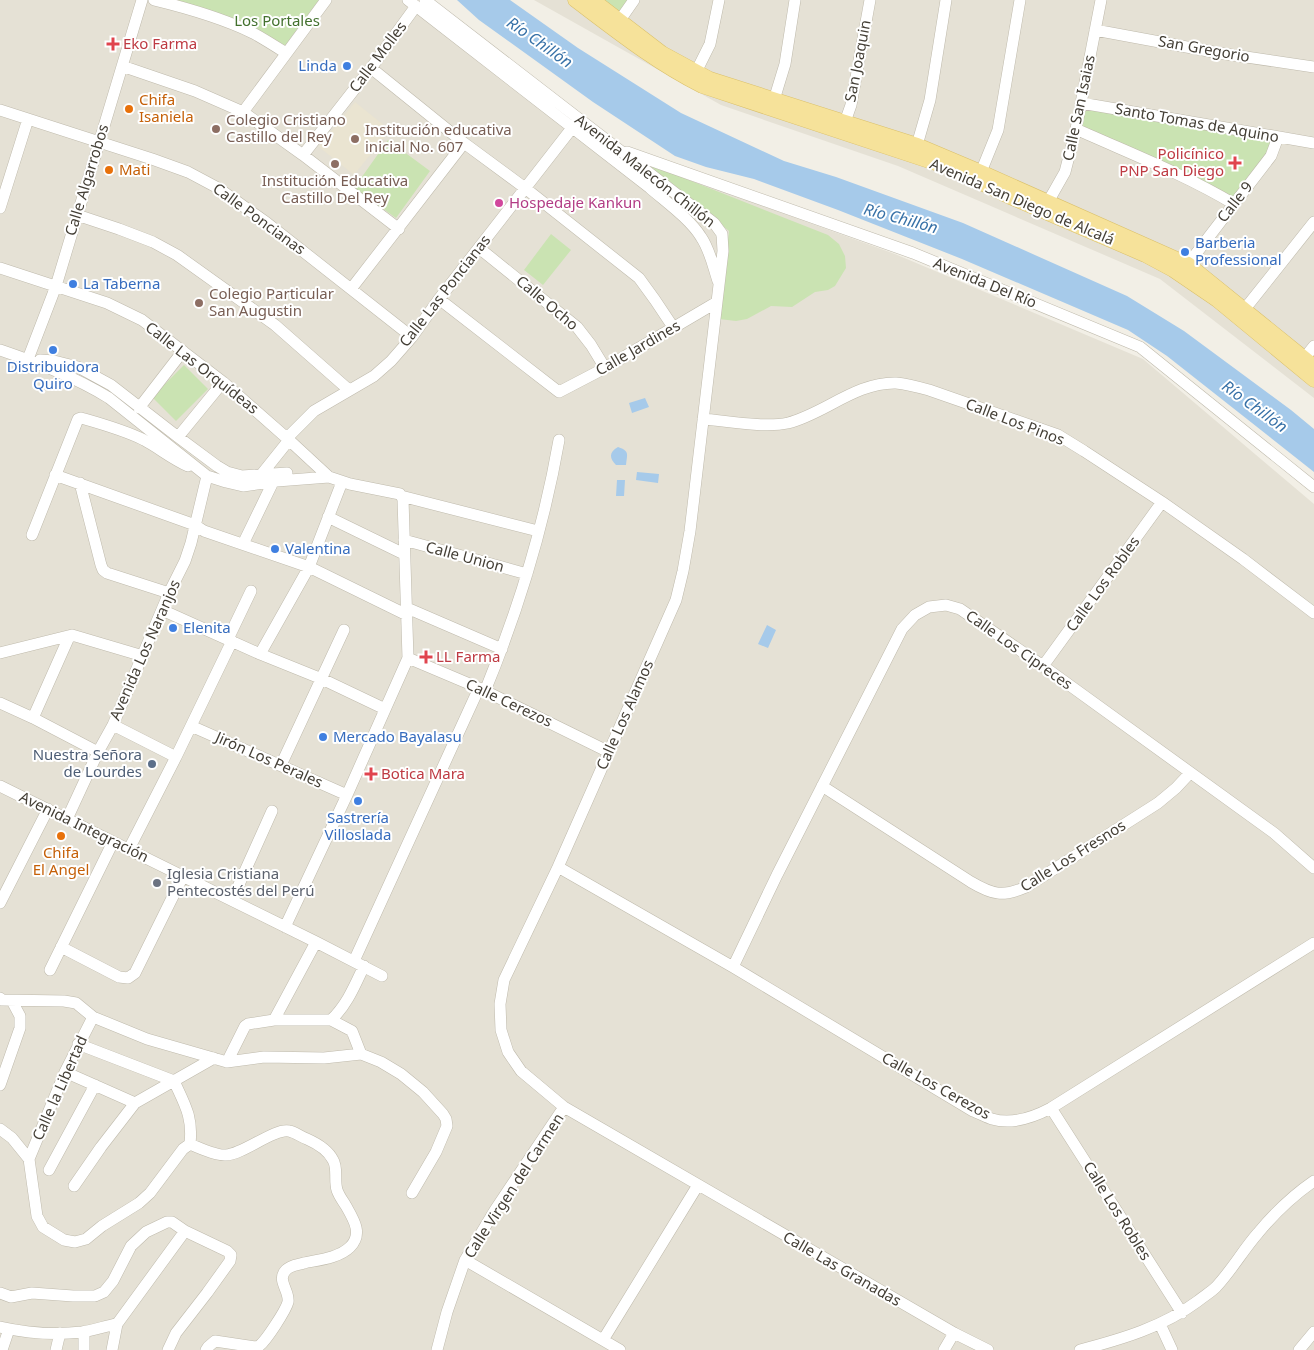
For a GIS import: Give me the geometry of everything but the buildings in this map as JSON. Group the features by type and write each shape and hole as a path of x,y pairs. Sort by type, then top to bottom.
{"main road":[{"name":"Avenida San Diego de Alcalá","path":"575,0 661,63 679,75 702,86 950,168 1188,264 1305,364 1314,380"},
{"name":"Avenida San Diego de Alcalá","path":"593,0 662,54 710,79 917,145 981,172 1145,255 1174,270 1305,364"}],"street":[{"name":"Calle Algarrobos","path":"28,359 56,286 142,0"},
{"path":"154,0 178,6 252,33 286,53"},
{"path":"242,112 326,0"},
{"path":"620,20 634,0"},
{"path":"696,72 710,44 719,0"},
{"path":"774,100 785,64 796,0"},
{"name":"San Joaquin","path":"845,122 851,105 870,0"},
{"path":"917,145 930,100 946,0"},
{"path":"981,172 998,130 1020,0"},
{"name":"Calle San Isaias","path":"1046,206 1065,172 1076,129 1101,0"},
{"name":"Calle Molles","path":"303,155 370,68 416,2"},
{"name":"Avenida Malecón Chillón","path":"416,2 575,123 682,215 702,238 719,285"},
{"name":"San Gregorio","path":"1095,30 1219,53 1314,67"},
{"path":"122,66 195,91 242,112 303,155 399,229"},
{"path":"370,68 639,278 673,327"},
{"name":"Santo Tomas de Aquino","path":"1081,103 1314,143"},
{"name":"Calle Poncianas","path":"0,110 188,172 218,188 267,223 412,337"},
{"path":"0,208 28,119"},
{"name":"Avenida Malecón Chillón","path":"575,123 619,149 714,223 722,234 723,251 719,285"},
{"name":"Calle Las Poncianas","path":"261,475 288,439 314,411 374,376 391,361 412,337 575,123"},
{"path":"1076,129 1172,172 1222,196 1234,204"},
{"name":"Calle 9","path":"1188,264 1271,156 1278,137"},
{"path":"351,289 464,143"},
{"name":"Avenida Del Río","path":"619,149 913,254 1140,347 1314,487"},
{"path":"77,216 153,242 177,255 275,326 349,390"},
{"path":"1244,310 1314,222"},
{"name":"Calle Ocho","path":"479,248 577,328 591,344 605,368"},
{"name":"Calle Las Orquídeas","path":"0,268 107,303 142,320 223,382 325,474"},
{"name":"Calle Los Alamos","path":"564,1107 521,1071 508,1052 501,1030 500,1004 504,980 558,867 676,600 690,531 719,285"},
{"name":"Calle Jardines","path":"439,300 559,392 605,368 717,302"},
{"path":"1305,364 1314,346"},
{"path":"0,350 28,359 78,380 102,394 206,475"},
{"path":"139,408 183,351"},
{"path":"28,359 54,361 78,367 111,385 139,408 227,472 242,476 325,474 342,482 400,494 401,496 538,531"},
{"path":"178,437 223,382"},
{"name":"Calle Los Pinos","path":"703,419 771,425 786,423 804,418 859,391 876,385 894,383 911,385 1058,435 1162,502 1314,613"},
{"path":"32,535 76,420 81,418 136,436 170,457 206,475 238,485 325,474"},
{"path":"332,1020 345,1004 359,964 502,648 527,574 553,474 559,440"},
{"path":"55,475 194,525 204,532 308,567 407,612 502,648"},
{"name":"Avenida Los Naranjos","path":"67,819 113,724 185,561 191,543 206,475"},
{"path":"243,544 273,482"},
{"path":"260,654 308,567 342,482"},
{"path":"80,483 100,565 106,574 170,593"},
{"path":"284,927 347,795 408,658 401,496"},
{"name":"Calle Los Robles","path":"1043,666 1162,502"},
{"path":"328,517 404,554"},
{"name":"Calle Union","path":"404,540 527,574"},
{"path":"130,849 191,726 251,591"},
{"name":"Calle Los Cipreces","path":"733,967 902,628 915,615 929,606 946,605 960,609 1043,666 1274,833 1314,868"},
{"path":"162,610 385,708"},
{"path":"281,765 344,630"},
{"path":"0,653 72,635 143,656"},
{"path":"33,718 69,637"},
{"name":"Calle Cerezos","path":"408,658 482,690 609,752"},
{"path":"0,703 98,752"},
{"path":"113,724 176,757"},
{"name":"Jirón Los Perales","path":"191,726 347,795"},
{"name":"Calle Los Fresnos","path":"822,786 971,882 983,889 998,894 1012,893 1026,887 1158,803 1190,773"},
{"name":"Avenida Integración","path":"0,786 382,976"},
{"path":"0,903 48,809"},
{"path":"232,900 272,811"},
{"path":"50,970 113,842"},
{"name":"Calle Los Cerezos","path":"558,867 733,967 973,1111 993,1119 1016,1120 1036,1116 1051,1108 1314,943"},
{"path":"61,947 119,977 128,978 135,973 183,876"},
{"path":"274,1020 316,942"},
{"path":"3,1000 64,1001 76,1003 92,1017 146,1039 227,1062 264,1057 324,1058 361,1054 381,1062 401,1074 423,1092 446,1119 447,1126 436,1152 412,1193"},
{"path":"0,1086 20,1028 20,1016 3,1000"},
{"name":"Calle la Libertad","path":"29,1159 65,1072 92,1017"},
{"path":"227,1062 246,1024 274,1020 332,1020 352,1031 361,1054"},
{"path":"0,1129 12,1138 29,1159 37,1216 43,1227 64,1240 74,1242 86,1239 150,1193 183,1149 190,1144 192,1131 189,1113 174,1080 78,1044"},
{"path":"74,1186 100,1147 135,1103 214,1058"},
{"path":"65,1072 135,1103"},
{"path":"49,1170 95,1085"},
{"name":"Calle Las Granadas","path":"564,1107 954,1333 988,1350"},
{"name":"Calle Virgen del Carmen","path":"437,1350 447,1312 465,1260 495,1210 564,1107"},
{"name":"Calle Los Robles","path":"1051,1108 1182,1313"},
{"path":"190,1144 224,1156 239,1152 281,1132 289,1131 316,1143 333,1160 336,1169 337,1190 357,1229 356,1239 349,1248 339,1254 286,1269 282,1278 288,1303 268,1337 259,1346 215,1341 206,1350"},
{"path":"1080,1350 1112,1342 1160,1324 1182,1313 1216,1288 1258,1232 1282,1208 1314,1181"},
{"path":"603,1340 698,1185"},
{"path":"4,1296 32,1293 95,1296 104,1292 113,1281 131,1246 146,1232 167,1222 172,1222 185,1231 227,1251 230,1255 230,1261 176,1333 168,1350"},
{"path":"112,1350 117,1324 185,1231"},
{"path":"465,1260 620,1350"},
{"path":"2,1350 4,1328 25,1332 60,1333 84,1332 117,1324"},
{"path":"1160,1324 1172,1350"},
{"path":"84,1332 84,1350"},
{"path":"1299,1350 1314,1332"},
{"path":"56,1350 60,1333"},
{"path":"944,1350 954,1333"}],"shaded area":[{"path":"0,0 405,0 642,162 895,254 1143,359 1314,504 1314,1350 0,1350"},
{"path":"534,0 1314,0 1314,398 1160,279 898,166 721,105"},
{"name":"Institución educativa inicial No. 607","path":"355,102 390,130 354,175 319,147"}],"green space":[{"name":"Los Portales","path":"169,0 319,0 284,47"},
{"path":"600,0 630,0 620,15"},
{"path":"1084,106 1274,140 1267,155 1234,200 1080,128"},
{"path":"388,140 430,171 396,218 354,188"},
{"path":"646,163 828,235 839,244 845,256 846,268 835,286 828,290 815,292 792,307 771,306 747,319 736,321 719,319 729,231"},
{"path":"551,234 571,250 543,285 524,270"},
{"path":"184,365 208,389 176,421 152,397"}],"water":[{"name":"Río Chillón","path":"457,0 510,0 578,48 681,113 784,161 836,177 963,223 1127,296 1184,331 1314,429 1314,472 1167,356 1128,330 962,259 838,210 754,179 706,167 675,156 593,102 479,20"},
{"path":"645,398 649,407 632,413 629,403"},
{"path":"618,447 626,452 626,465 616,465 612,460 611,455"},
{"path":"637,472 659,474 658,483 636,480"},
{"path":"617,480 625,480 624,496 616,496"},
{"path":"767,625 776,630 768,648 758,644"}],"place":[{"name":"Eko Farma","path":"113,44"},
{"name":"Linda","path":"347,66"},
{"name":"Chifa Isaniela","path":"129,109"},
{"name":"Colegio Cristiano Castillo del Rey","path":"216,129"},
{"name":"Institución educativa inicial No. 607","path":"355,139"},
{"name":"Policínico PNP San Diego","path":"1235,163"},
{"name":"Institución Educativa Castillo Del Rey","path":"335,164"},
{"name":"Mati","path":"109,170"},
{"name":"Hospedaje Kankun","path":"499,203"},
{"name":"Barberia Professional","path":"1185,252"},
{"name":"La Taberna","path":"73,284"},
{"name":"Colegio Particular San Augustin","path":"199,303"},
{"name":"Distribuidora Quiro","path":"53,350"},
{"name":"Valentina","path":"275,549"},
{"name":"Elenita","path":"173,628"},
{"name":"LL Farma","path":"426,657"},
{"name":"Mercado Bayalasu","path":"323,737"},
{"name":"Nuestra Señora de Lourdes","path":"152,764"},
{"name":"Botica Mara","path":"371,774"},
{"name":"Sastrería Villoslada","path":"358,801"},
{"name":"Chifa El Angel","path":"61,836"},
{"name":"Iglesia Cristiana Pentecostés del Perú","path":"157,883"}]}
